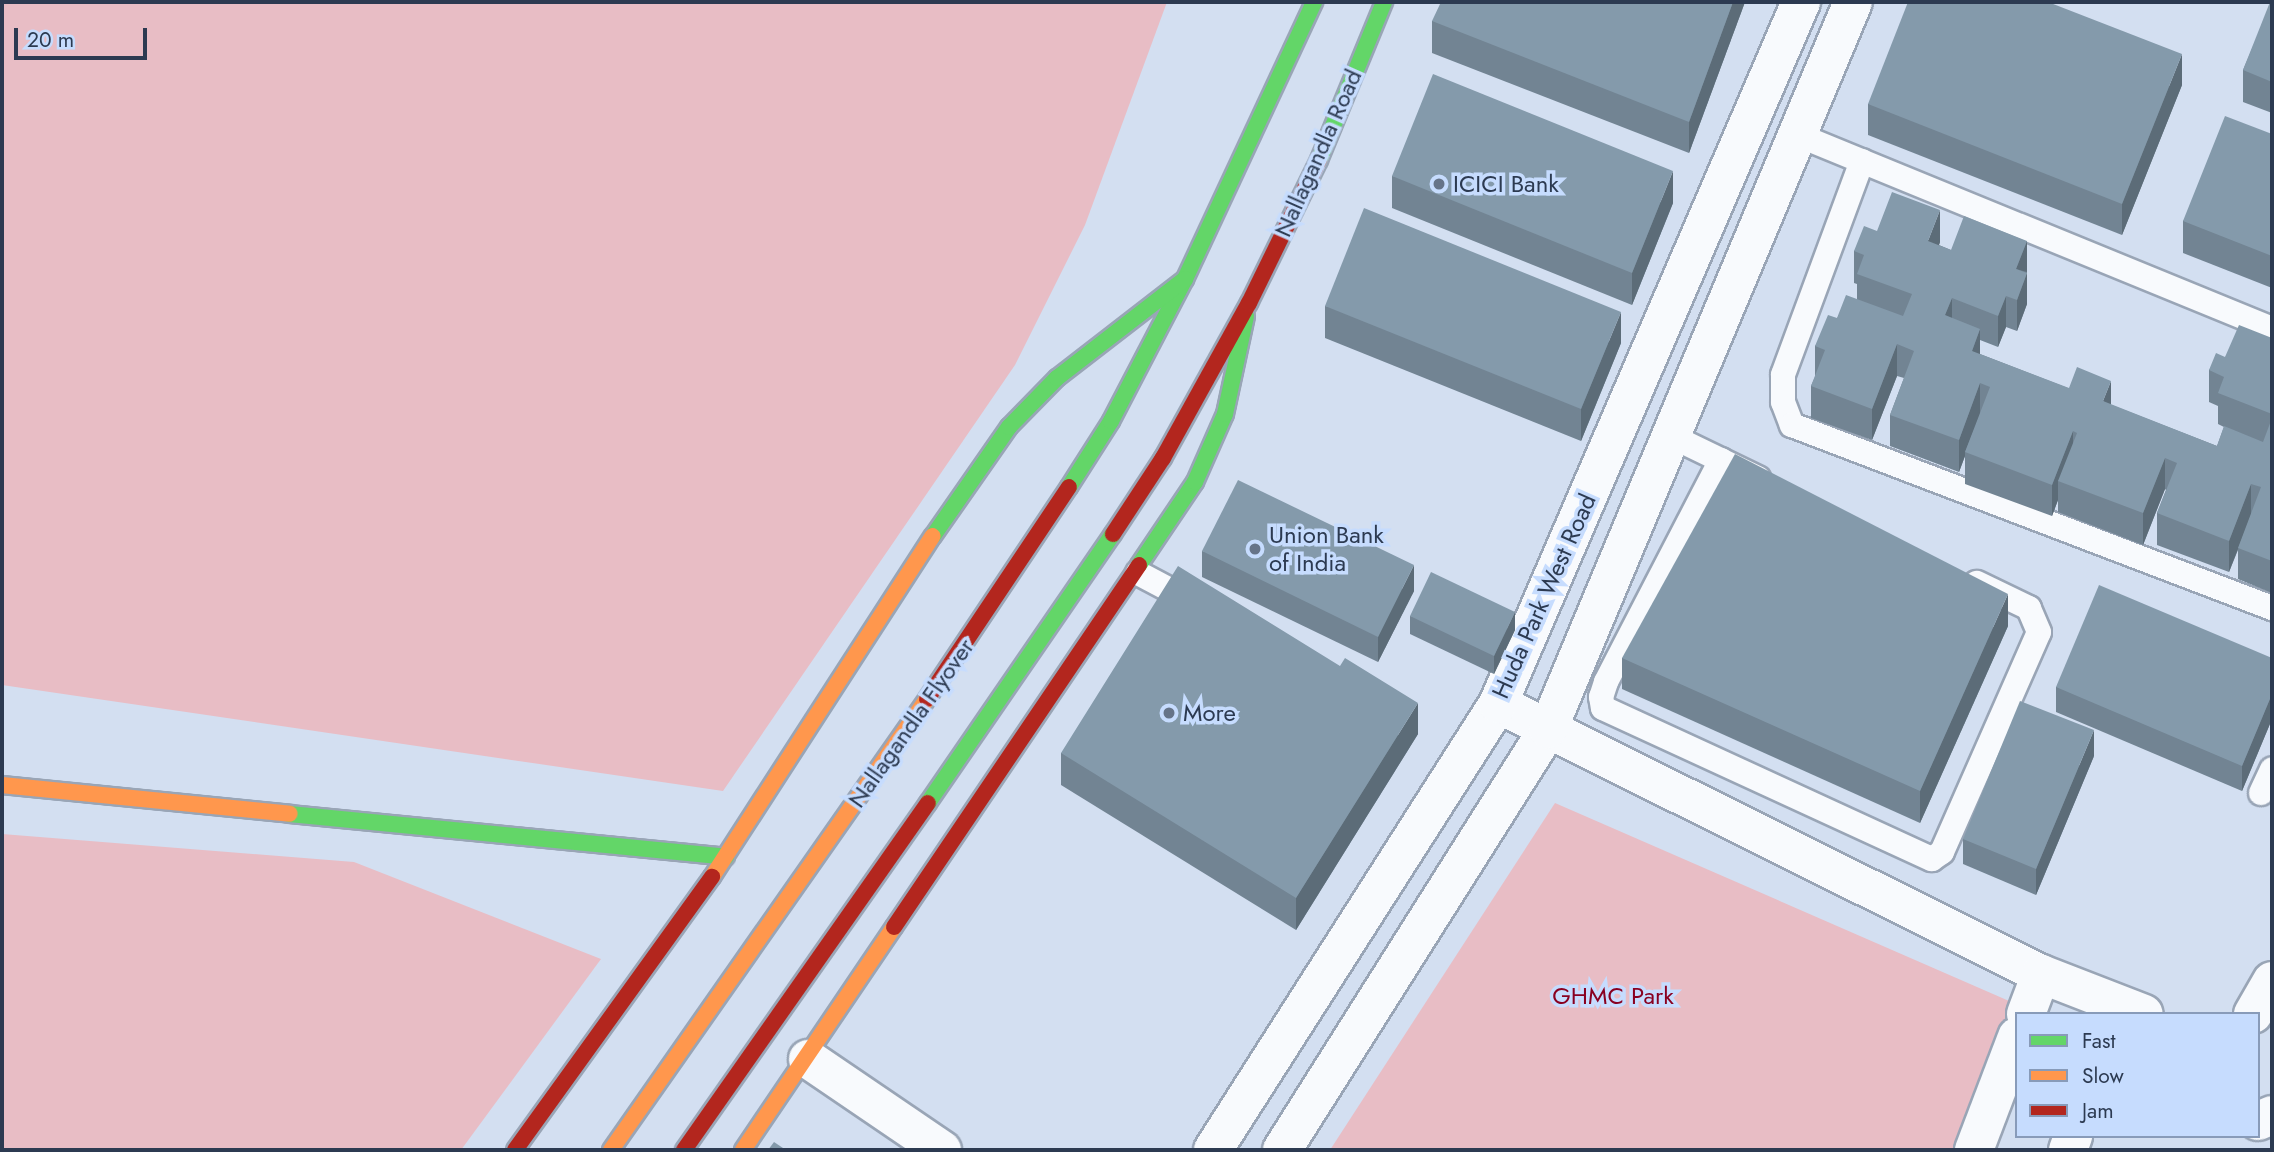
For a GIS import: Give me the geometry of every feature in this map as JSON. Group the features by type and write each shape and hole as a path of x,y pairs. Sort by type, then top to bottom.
{"street":[{"path":"515,1150 726,857 966,485 1009,427 1057,378 1185,279 1314,2"},
{"name":"Nallagandla Road","path":"1249,303 1325,147 1384,2"},
{"name":"Huda Park West Road","path":"1213,1150 1498,704 1801,2"},
{"path":"1282,1150 1548,729 1853,2"},
{"name":"Nallagandla Flyover","path":"611,1150 1022,563 1111,421 1185,279"},
{"path":"743,1150 808,1059 1138,573 1214,446 1225,414 1249,303"},
{"path":"684,1150 1070,599 1163,458 1249,303"},
{"path":"1498,704 2041,974 2139,1012"},
{"path":"2,785 726,857"},
{"path":"2027,1012 2041,974"},
{"path":"2254,1012 2272,981"},
{"path":"1974,1150 2015,1042"},
{"path":"808,1059 942,1150"}],"lane":[{"path":"1798,135 2272,329"},
{"path":"1862,161 1783,375 1783,402 1792,425 2272,608"},
{"path":"1671,436 1783,490"},
{"path":"1721,460 1606,682 1601,697 1604,708 1932,859 1942,852 2039,632 2029,608 1955,572"},
{"path":"1138,573 1211,612"},
{"path":"2262,793 2272,769"}],"green space":[{"path":"2,2 1167,2 1085,225 1015,365 723,791 2,685"},
{"name":"GHMC Park","path":"1555,803 2016,1004 1955,1150 1330,1150"},
{"path":"2,834 354,862 601,959 461,1150 2,1150"}],"building":[{"path":"1441,2 1733,2 1689,122 1432,21"},
{"path":"1908,2 2048,2 2182,54 2122,204 1868,104"},
{"path":"2272,2 2272,82 2243,70"},
{"path":"1433,74 1673,171 1632,273 1392,176"},
{"path":"2225,116 2272,134 2272,256 2183,221"},
{"path":"1892,192 1940,210 1928,241 1951,250 1964,216 2027,241 2016,269 2027,273 2017,300 2006,296 1998,316 1952,298 1945,315 1980,329 1972,351 2069,388 2077,367 2111,381 2103,401 2217,446 2224,426 2263,442 2272,418 2272,561 2238,548 2261,487 2251,484 2229,541 2157,513 2177,463 2165,458 2143,513 2058,481 2077,433 2073,431 2052,485 1965,452 1990,387 1980,383 1959,440 1890,415 1914,351 1897,344 1872,409 1811,386 1825,350 1815,346 1828,315 1837,318 1846,295 1903,316 1912,294 1857,274 1864,255 1854,251 1864,226 1877,231"},
{"path":"1364,208 1621,312 1581,409 1325,306"},
{"path":"2239,325 2272,338 2272,414 2218,393 2224,377 2209,370 2216,353 2225,357"},
{"path":"1735,454 2008,594 1920,791 1622,658"},
{"path":"1238,480 1414,565 1378,637 1202,551"},
{"path":"1178,566 1340,666 1345,658 1418,703 1296,898 1061,753"},
{"path":"1431,572 1515,612 1494,656 1410,616"},
{"path":"2099,585 2272,658 2272,694 2242,766 2056,687"},
{"path":"2020,701 2094,730 2036,869 1963,839"},
{"path":"774,1142 786,1150 768,1150"}],"traffic: fast":[{"path":"1069,487 1111,421 1185,279 1314,2"},
{"path":"1319,160 1384,2"},
{"path":"933,536 1009,427 1057,378 1185,279"},
{"path":"1139,565 1195,482 1225,414 1246,316"},
{"path":"928,803 1113,534"},
{"path":"290,814 726,857"}],"traffic: slow":[{"path":"712,877 933,536"},
{"path":"611,1150 927,699"},
{"path":"2,785 290,814"},
{"path":"743,1150 894,927"}],"traffic: jam":[{"path":"1113,534 1163,458 1249,303 1319,160"},
{"path":"927,699 1069,487"},
{"path":"894,927 1139,565"},
{"path":"684,1150 928,803"},
{"path":"515,1150 712,877"}],"place":[{"name":"ICICI Bank","path":"1439,184"},
{"name":"Union Bank of India","path":"1255,549"},
{"name":"More","path":"1169,713"}]}
